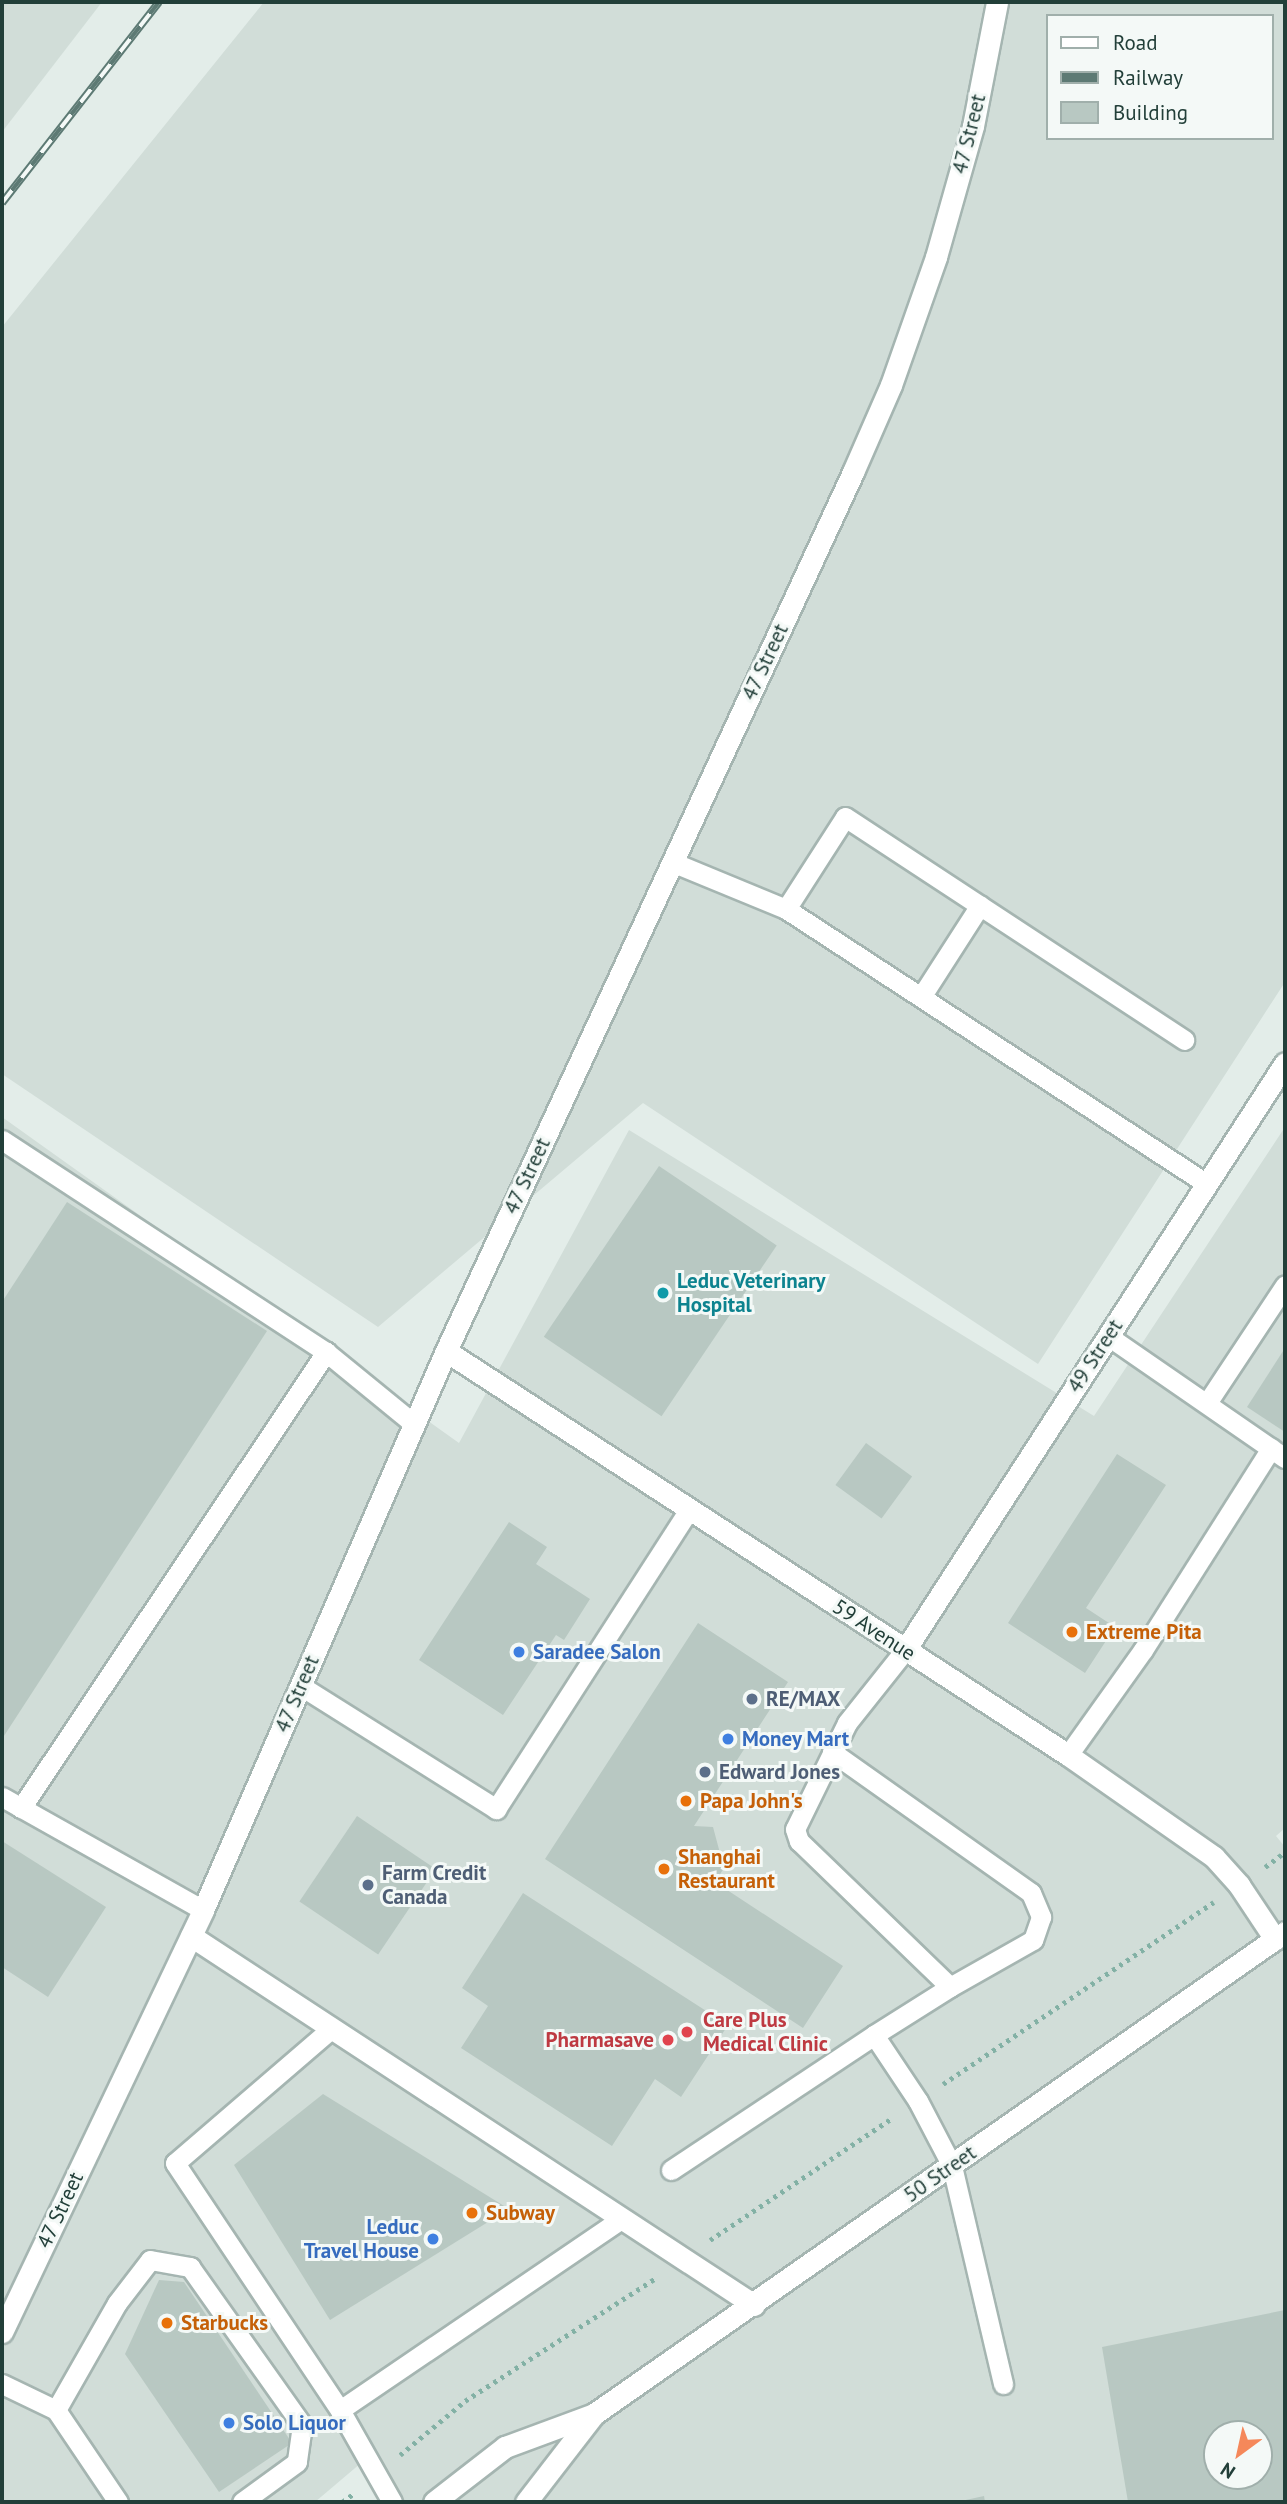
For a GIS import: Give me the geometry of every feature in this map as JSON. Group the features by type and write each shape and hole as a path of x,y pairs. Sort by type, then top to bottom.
{"street":[{"name":"47 Street","path":"2,2332 203,1910 446,1351 891,385 936,257 973,126 997,2"},
{"name":"49 Street","path":"905,1650 1285,1063"},
{"name":"59 Avenue","path":"446,1351 1068,1755 1214,1857 1280,1936"},
{"path":"191,1936 754,2305"},
{"name":"50 Street","path":"434,2502 505,2447 594,2414 1280,1936"},
{"name":"50 Street","path":"526,2502 594,2414"}],"lane":[{"path":"786,909 845,817 1184,1040"},
{"path":"672,862 786,909 1206,1184"},
{"path":"921,997 980,905"},
{"path":"2,1140 326,1352 414,1424"},
{"path":"1207,1404 1285,1285"},
{"path":"1068,1755 1278,1453 1108,1336"},
{"path":"21,1808 326,1352"},
{"path":"301,1686 496,1809 689,1510"},
{"path":"905,1650 847,1723 795,1829 799,1840 950,1987"},
{"path":"671,2170 874,2035 1032,1940 1041,1917 1031,1893 832,1752"},
{"path":"2,1797 203,1910"},
{"path":"332,2028 175,2162 340,2410 392,2502"},
{"path":"874,2035 918,2101 952,2166 1003,2384"},
{"path":"340,2410 621,2218"},
{"path":"56,2410 117,2303 150,2260 190,2267 302,2425 297,2462 242,2502"},
{"path":"2,2384 56,2410 118,2502"}],"path":[{"path":"342,2502 465,2400 684,2258 1285,1852"}],"shaded area":[{"path":"2,2 102,2 2,132"},
{"path":"264,2 1285,2 1285,982 1038,1364 643,1103 378,1327 2,1074 2,327"},
{"path":"2,1117 459,1443 629,1130 1094,1416 1285,1127 1285,1828 1276,1836 1285,1847 1285,2502 389,2502 361,2463 315,2502 2,2502"}],"building":[{"name":"Leduc Veterinary Hospital","path":"659,1166 777,1245 662,1416 544,1337"},
{"path":"67,1202 267,1331 2,1739 2,1302"},
{"path":"1285,1348 1285,1432 1247,1407"},
{"path":"866,1443 912,1477 882,1519 835,1485"},
{"path":"1117,1454 1166,1485 1086,1608 1115,1627 1085,1673 1008,1623"},
{"path":"509,1522 547,1547 536,1564 590,1599 564,1640 556,1635 503,1715 419,1660"},
{"path":"698,1623 788,1682 694,1826 713,1827 724,1868 715,1882 843,1966 803,2028 545,1859"},
{"name":"Farm Credit Canada","path":"357,1816 436,1869 378,1955 299,1901"},
{"path":"2,1841 106,1907 48,1997 2,1967"},
{"path":"523,1893 728,2025 681,2097 655,2079 612,2146 461,2048 488,2006 462,1988"},
{"path":"323,2094 509,2209 330,2320 234,2165"},
{"path":"159,2280 184,2282 292,2443 219,2492 125,2354"},
{"path":"1285,2310 1285,2502 1128,2502 1102,2347"},
{"path":"984,2496 985,2502 961,2502 961,2501"}],"railway":[{"path":"2,203 159,2"}],"place":[{"name":"Leduc Veterinary Hospital","path":"663,1293"},
{"name":"Extreme Pita","path":"1072,1632"},
{"name":"Saradee Salon","path":"519,1652"},
{"name":"RE/MAX","path":"752,1699"},
{"name":"Money Mart","path":"728,1739"},
{"name":"Edward Jones","path":"705,1772"},
{"name":"Papa John's","path":"686,1801"},
{"name":"Shanghai Restaurant","path":"664,1869"},
{"name":"Farm Credit Canada","path":"368,1885"},
{"name":"Care Plus Medical Clinic","path":"687,2032"},
{"name":"Pharmasave","path":"668,2040"},
{"name":"Subway","path":"472,2213"},
{"name":"Leduc Travel House","path":"433,2239"},
{"name":"Starbucks","path":"167,2323"},
{"name":"Solo Liquor","path":"229,2423"}]}
